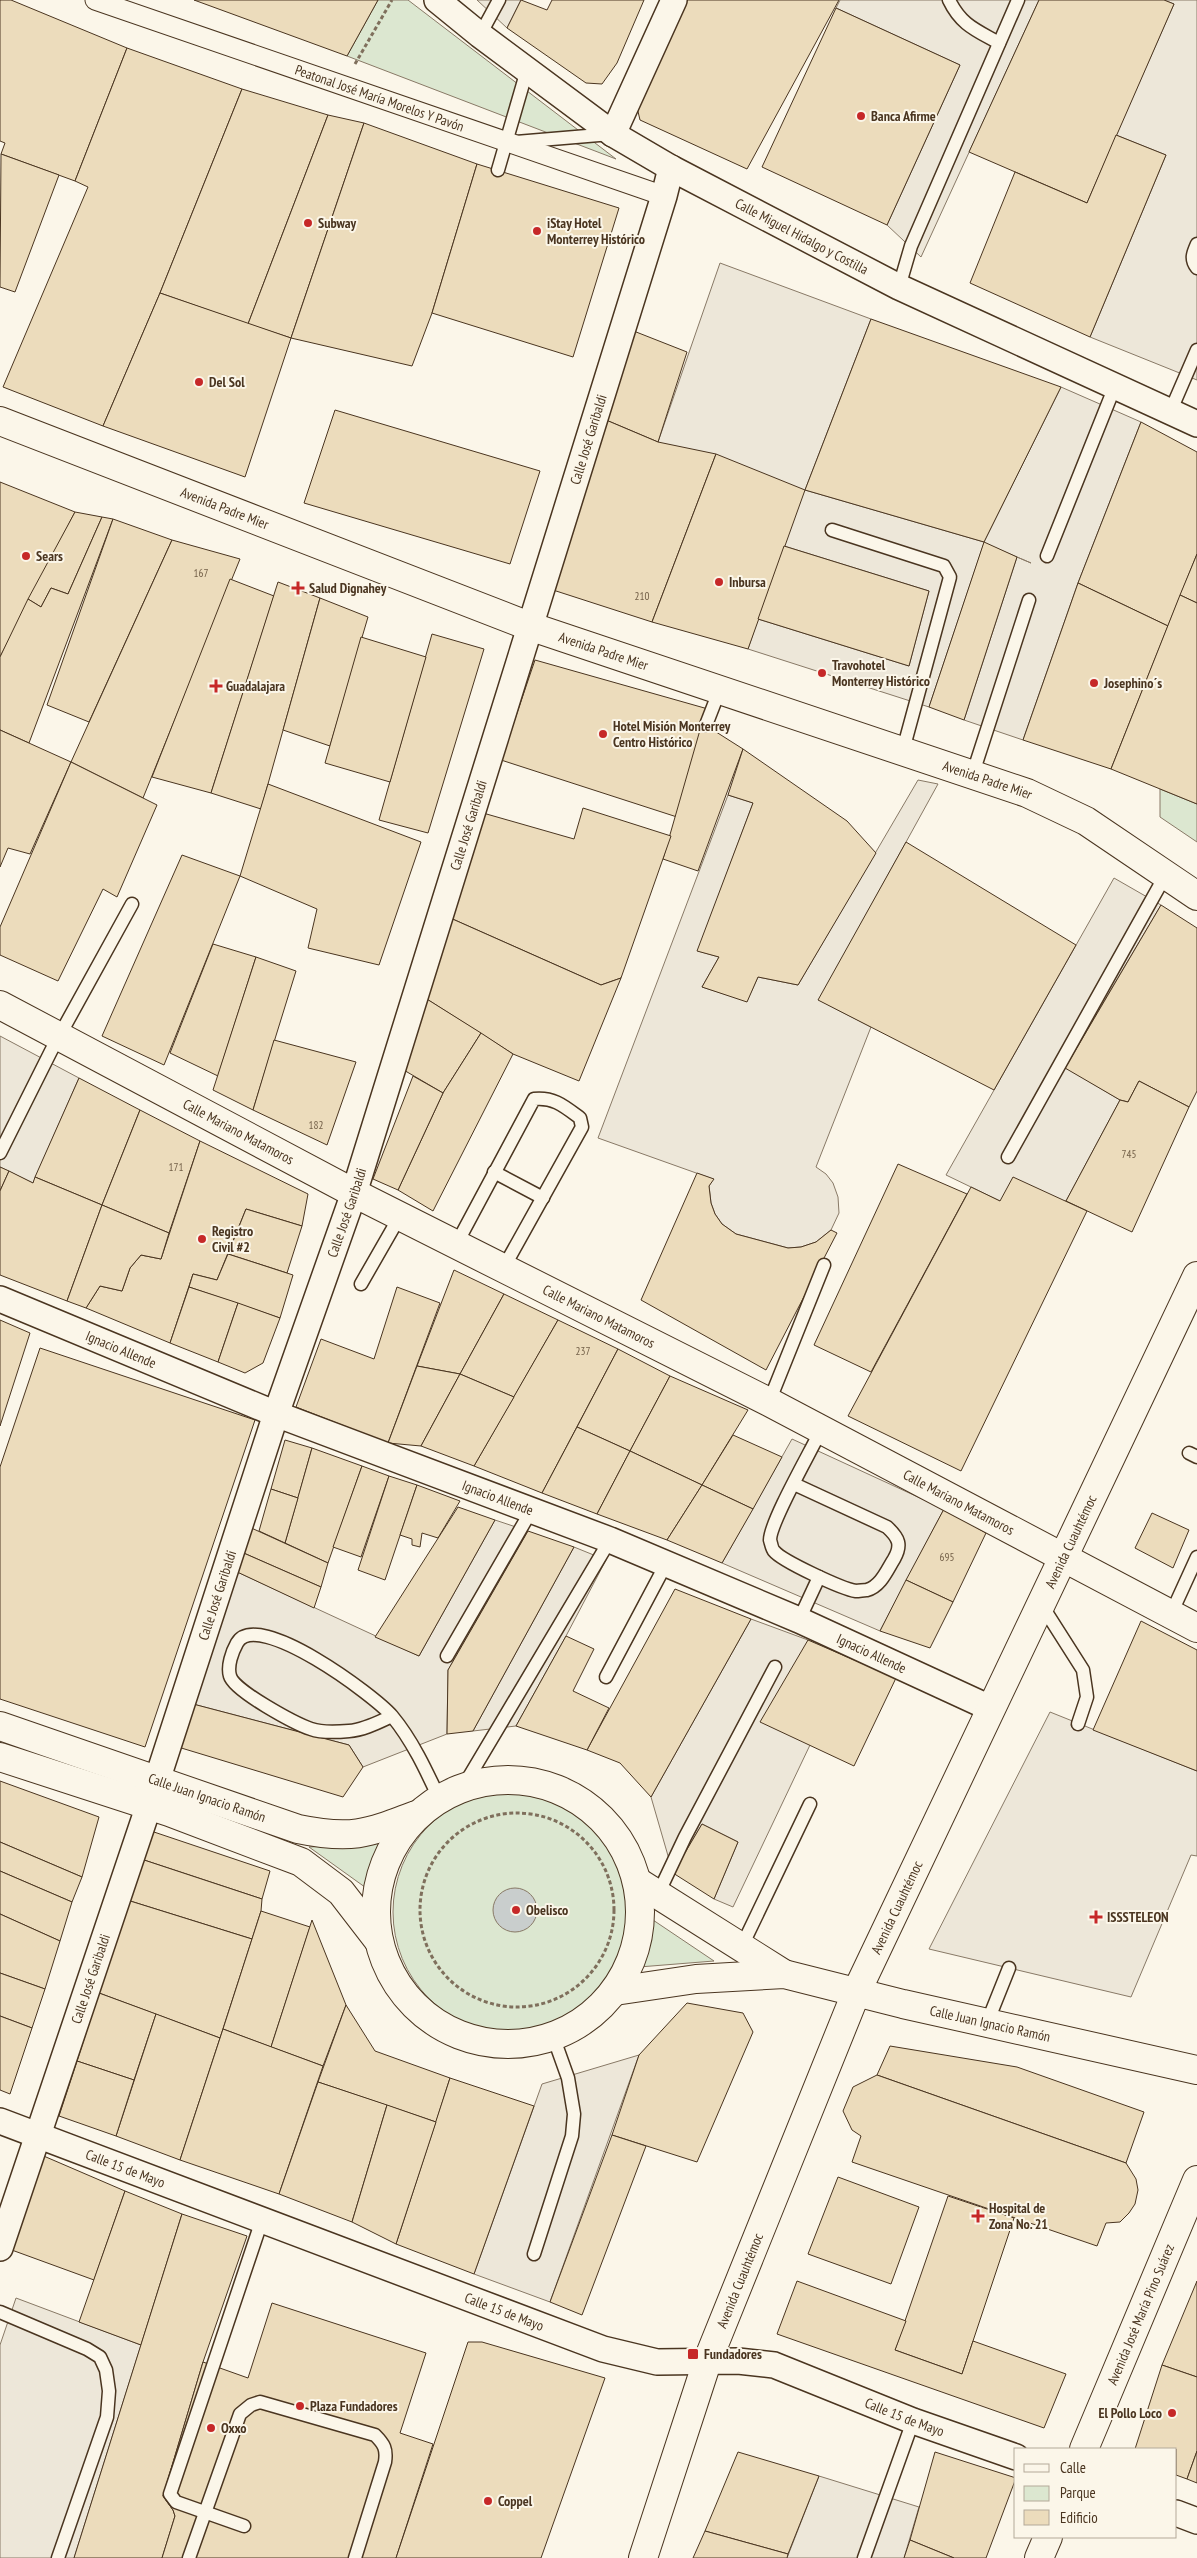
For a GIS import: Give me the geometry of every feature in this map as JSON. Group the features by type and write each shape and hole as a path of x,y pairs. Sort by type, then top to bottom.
{"main road":[{"name":"Avenida Padre Mier","path":"0,421 529,626 973,773 1027,793 1086,820 1165,876 1197,896"},
{"name":"Calle Mariano Matamoros","path":"0,1005 354,1193 457,1243 769,1402 1197,1628"},
{"name":"Avenida Cuauhtémoc","path":"643,2558 707,2362 856,1993 1197,1276"},
{"name":"Calle Juan Ignacio Ramón","path":"0,1726 298,1829 331,1836 367,1833 417,1815"},
{"name":"Calle Juan Ignacio Ramón","path":"0,1757 149,1805 301,1862 340,1892 378,1940"},
{"path":"488,1780 522,1780 554,1788 584,1803 609,1826 648,1888 633,1959 615,1991 588,2018 554,2036 522,2043 490,2043 459,2034 430,2019 406,1997 389,1970 378,1940 375,1906 381,1872 395,1841 417,1815 451,1793 488,1780"},
{"name":"Calle Juan Ignacio Ramón","path":"648,1888 784,1974 856,1993 1197,2070"},
{"name":"Calle Juan Ignacio Ramón","path":"615,1991 696,1978 784,1974"},
{"name":"Avenida José María Pino Suárez","path":"1084,2448 1197,2180"},
{"path":"1040,2558 1048,2538"}],"street":[{"name":"Peatonal José María Morelos Y Pavón","path":"95,0 664,196"},
{"name":"Calle Miguel Hidalgo y Costilla","path":"437,0 480,35 613,134 671,168 899,287 1171,410 1197,424"},
{"path":"613,134 674,0"},
{"name":"Calle José Garibaldi","path":"0,2248 149,1805 276,1414 354,1193 664,196 671,168"},
{"name":"Ignacio Allende","path":"0,1299 276,1414 610,1540 799,1620 990,1708"},
{"name":"Calle 15 de Mayo","path":"0,2121 603,2349 657,2362 738,2361 774,2365 796,2372 913,2421 1014,2456"},
{"path":"1177,2513 1197,2520"}],"lane":[{"path":"480,35 498,0"},
{"path":"949,0 954,12 965,24 999,42"},
{"path":"899,287 911,246 1018,0"},
{"path":"498,170 527,70"},
{"path":"506,142 613,134"},
{"path":"1197,244 1192,254 1193,263 1197,268"},
{"path":"1171,410 1197,350"},
{"path":"1047,556 1115,386"},
{"path":"832,530 944,566 950,577 903,750"},
{"path":"973,773 1029,600"},
{"path":"706,725 720,689"},
{"path":"1008,1157 1165,876"},
{"path":"0,1153 59,1036 132,904"},
{"path":"457,1243 534,1099 547,1098 565,1107 580,1118 582,1127 504,1267"},
{"path":"494,1172 543,1198"},
{"path":"361,1284 400,1216"},
{"path":"769,1402 824,1265"},
{"path":"794,1484 888,1527 899,1539 899,1550 879,1583 869,1590 856,1591 819,1577 782,1558 773,1550 770,1540 774,1525 794,1484 821,1430"},
{"path":"447,1656 532,1511"},
{"path":"392,1716 351,1732 312,1730 250,1697 237,1687 230,1677 230,1662 238,1641 246,1636 261,1635 281,1640 366,1691 392,1716 420,1758 451,1793 610,1540"},
{"path":"1171,1614 1197,1557"},
{"path":"606,1677 666,1564"},
{"path":"799,1620 819,1577"},
{"path":"1040,1604 1083,1670 1087,1697 1078,1724"},
{"path":"648,1888 685,1837 775,1667"},
{"path":"741,1948 810,1804"},
{"path":"987,2023 1008,1968"},
{"path":"534,2254 572,2136 572,2095 554,2036"},
{"path":"244,2526 176,2502 170,2494 262,2220"},
{"path":"0,2312 94,2353 100,2357 106,2370 109,2391 107,2417 58,2558"},
{"path":"190,2558 240,2414 251,2405 260,2402 375,2435 386,2450 385,2462 355,2558"},
{"path":"864,2558 913,2421"}],"path":[{"path":"342,86 392,0"},
{"path":"508,1813 541,1816 570,1828 593,1848 608,1875 615,1905 612,1936 599,1964 578,1987 551,2002 543,2004 521,2008 490,2004 459,1990 435,1965 421,1935 419,1901 428,1868 447,1841 475,1821 508,1813"}],"green space":[{"path":"378,0 408,0 616,159 347,56"},
{"path":"1160,789 1197,804 1197,842 1160,817"},
{"path":"515,1790 539,1793 562,1800 583,1811 601,1826 616,1844 627,1865 634,1888 637,1912 634,1936 627,1959 616,1980 601,1998 583,2013 562,2024 539,2031 515,2034 491,2031 468,2024 447,2013 429,1998 414,1980 403,1959 396,1936 393,1912 396,1888 403,1865 414,1844 429,1826 447,1811 468,1800 491,1793"},
{"path":"384,1843 369,1890 309,1847"},
{"path":"653,1920 714,1961 639,1967"}],"shaded area":[{"path":"477,0 521,0 507,28"},
{"path":"840,0 1039,0 921,257 887,225 960,65 836,8"},
{"path":"1164,0 1197,0 1197,380 1090,337 1166,155 1116,135 1174,4"},
{"path":"720,263 871,319 805,490 984,542 1061,387 1141,422 1078,583 1023,740 964,720 1017,557 984,543 929,707 748,649 758,619 909,666 929,591 784,546 658,442"},
{"path":"918,780 938,784 819,1000 871,1027 816,1167 826,1174 833,1183 838,1197 839,1213 831,1230 816,1242 801,1247 788,1248 736,1234 722,1224 715,1214 711,1203 709,1186 713,1179 598,1138 728,795 753,803 698,951 719,957 702,987 747,1001 758,977 798,985"},
{"path":"1114,878 1161,905 1065,1067 1120,1100 1066,1201 1000,1201 946,1175"},
{"path":"0,1036 79,1078 33,1183 0,1167"},
{"path":"792,1439 944,1509 880,1631 722,1563"},
{"path":"495,1520 528,1531 448,1670 447,1734 363,1767 349,1745 193,1704 233,1570 419,1656"},
{"path":"574,1547 606,1560 566,1636 516,1726 473,1731"},
{"path":"751,1619 808,1640 810,1745 733,1907 714,1899 738,1842 702,1824 673,1873 651,1797"},
{"path":"1050,1712 1197,1771 1197,1856 1191,1855 1131,1997 929,1949"},
{"path":"515,1888 527,1892 533,1898 537,1910 533,1922 527,1928 515,1932 503,1928 497,1922 493,1910 497,1898 503,1892"},
{"path":"639,2055 550,2302 474,2274 542,2084"},
{"path":"16,2298 141,2345 74,2558 0,2558 0,2345"},
{"path":"819,2476 919,2507 904,2558 787,2558"}],"building":[{"path":"0,0 11,0 127,48 75,181 1,154 5,143 0,141"},
{"path":"194,0 378,0 347,56"},
{"path":"521,0 547,10 552,0 644,0 617,63 602,84 586,83 507,28"},
{"path":"685,0 839,0 747,169 640,120 636,103"},
{"path":"1039,0 1164,0 1174,4 1087,203 969,152"},
{"name":"Banca Afirme","path":"836,8 960,65 887,225 762,167"},
{"path":"127,48 242,89 160,293 103,426 3,387 88,187 75,181"},
{"path":"242,89 328,115 248,324 160,293"},
{"name":"Subway","path":"328,115 364,123 291,338 248,324"},
{"path":"364,123 477,164 432,313 412,366 291,338"},
{"path":"1116,135 1166,155 1090,337 970,283 1015,172 1087,203"},
{"path":"1,154 59,175 15,292 0,287"},
{"path":"477,164 619,208 573,357 432,313"},
{"name":"Del Sol","path":"160,293 291,338 245,477 103,426"},
{"path":"871,319 1061,387 984,542 805,490"},
{"path":"626,328 687,352 658,442 606,420"},
{"path":"335,410 540,471 510,564 304,503"},
{"path":"606,420 658,442 716,454 652,622 553,590"},
{"path":"1141,422 1197,452 1197,554 1168,626 1078,583"},
{"name":"Inbursa","path":"716,454 805,490 748,649 652,622"},
{"name":"Sears","path":"0,482 75,512 0,657"},
{"path":"75,512 102,517 68,594 51,588 41,607 28,599"},
{"path":"102,517 113,519 29,743 0,730 0,657 28,599 41,607 51,588 68,594"},
{"path":"113,519 172,540 89,722 47,705"},
{"path":"172,540 240,559 143,798 71,762"},
{"path":"984,542 1017,557 964,720 929,707"},
{"path":"784,546 929,591 909,666 758,619"},
{"path":"1197,554 1197,603 1180,595"},
{"name":"Guadalajara","path":"230,579 274,596 211,793 152,777"},
{"path":"278,582 320,598 261,809 211,793"},
{"name":"Josephino´s","path":"1078,583 1168,626 1111,769 1023,740"},
{"path":"1180,595 1197,603 1197,804 1111,769"},
{"path":"320,598 368,617 330,746 283,730"},
{"path":"432,634 484,649 428,833 379,820"},
{"path":"361,637 426,657 390,782 325,763"},
{"path":"535,660 708,709 677,817 501,760"},
{"path":"702,723 743,749 698,871 663,859"},
{"path":"0,730 71,762 30,854 8,848 0,867"},
{"path":"743,749 847,821 876,853 798,985 758,977 747,1002 702,987 719,957 697,951 753,803 728,795"},
{"path":"71,762 157,805 117,897 103,889 58,981 0,955 0,927"},
{"path":"268,784 421,842 379,965 308,948 317,909 240,876"},
{"path":"583,808 671,836 621,978 601,985 448,917 483,813 574,839"},
{"path":"906,842 1076,945 994,1090 818,1000"},
{"path":"182,855 240,876 164,1065 102,1036"},
{"path":"1161,905 1197,928 1197,1091 1189,1107 1139,1081 1128,1102 1120,1100 1065,1068"},
{"path":"448,917 601,985 621,978 579,1081 513,1054 422,996"},
{"path":"213,944 256,957 218,1076 170,1053"},
{"path":"256,957 296,971 253,1110 213,1090"},
{"path":"422,996 481,1033 443,1093 402,1069"},
{"path":"481,1033 513,1054 433,1211 398,1190 443,1093"},
{"path":"274,1040 356,1062 327,1145 253,1110"},
{"path":"413,1076 443,1093 398,1190 373,1179"},
{"path":"79,1078 140,1110 102,1205 35,1177"},
{"path":"1139,1081 1189,1107 1132,1232 1066,1201 1120,1100 1128,1102"},
{"path":"140,1110 200,1141 169,1233 102,1205"},
{"path":"200,1141 308,1194 302,1226 246,1209 217,1280 193,1274 170,1343 86,1308 100,1286 122,1291 130,1268 141,1255 161,1259"},
{"path":"898,1164 967,1194 871,1372 814,1345"},
{"path":"0,1167 9,1171 0,1191"},
{"path":"9,1171 33,1183 35,1177 102,1205 67,1301 0,1275 0,1191"},
{"path":"697,1173 714,1179 709,1186 711,1203 715,1214 722,1224 736,1234 788,1248 801,1247 816,1242 831,1230 837,1233 766,1370 641,1300"},
{"path":"1013,1177 1087,1211 961,1471 848,1416 971,1187 1000,1201"},
{"path":"102,1205 169,1233 161,1259 141,1255 130,1268 122,1291 100,1286 86,1308 67,1301"},
{"path":"246,1209 302,1226 287,1273 228,1254"},
{"path":"228,1254 293,1275 280,1318 189,1287 193,1274 217,1280"},
{"path":"454,1270 504,1294 460,1374 417,1366"},
{"path":"189,1287 238,1303 218,1362 170,1343"},
{"path":"397,1287 440,1303 388,1443 296,1407 321,1339 374,1359"},
{"path":"504,1294 558,1320 514,1397 460,1374"},
{"path":"238,1303 280,1318 263,1363 245,1373 218,1362"},
{"path":"0,1320 30,1333 0,1426"},
{"path":"558,1320 618,1349 542,1493 474,1466"},
{"path":"40,1348 255,1420 145,1747 0,1699 0,1467"},
{"path":"618,1349 670,1376 630,1451 577,1427"},
{"path":"417,1366 460,1374 421,1446 388,1443"},
{"path":"460,1374 514,1397 474,1466 421,1446"},
{"path":"670,1376 748,1410 702,1485 630,1451"},
{"path":"577,1427 630,1451 597,1514 542,1493"},
{"path":"733,1435 782,1457 753,1509 702,1485"},
{"path":"285,1440 312,1448 298,1498 271,1489"},
{"path":"312,1448 362,1466 328,1563 285,1543"},
{"path":"630,1451 702,1485 667,1540 597,1514"},
{"path":"362,1466 389,1476 361,1557 333,1547"},
{"path":"389,1476 417,1485 385,1580 358,1570"},
{"path":"417,1485 460,1501 438,1538 422,1533 420,1547 412,1545 412,1539 400,1535"},
{"path":"702,1485 753,1509 722,1563 667,1540"},
{"path":"271,1489 298,1498 285,1543 259,1531"},
{"path":"458,1507 495,1520 419,1656 375,1637"},
{"path":"944,1509 986,1533 953,1602 906,1580"},
{"path":"1152,1513 1189,1530 1173,1568 1135,1548"},
{"path":"247,1526 328,1563 321,1587 239,1551"},
{"path":"528,1531 574,1547 473,1731 447,1734 448,1670"},
{"path":"239,1551 321,1587 314,1608 233,1570"},
{"path":"906,1580 953,1602 930,1648 880,1631"},
{"path":"675,1589 751,1619 651,1797 620,1763 587,1750"},
{"path":"1141,1621 1197,1650 1197,1771 1093,1730"},
{"path":"566,1636 594,1649 573,1691 609,1708 587,1750 516,1726"},
{"path":"808,1640 896,1678 854,1766 760,1722"},
{"path":"193,1704 349,1745 363,1767 343,1797 178,1747"},
{"path":"0,1781 99,1817 82,1877 0,1842"},
{"path":"702,1824 738,1842 714,1899 673,1873"},
{"path":"151,1831 270,1871 262,1899 141,1859"},
{"path":"0,1842 82,1877 72,1902 0,1871"},
{"path":"141,1859 262,1899 261,1911 252,1939 127,1900"},
{"path":"0,1871 72,1902 60,1941 0,1914"},
{"path":"127,1900 252,1939 220,2038 99,1993"},
{"path":"261,1911 310,1927 271,2047 223,2029"},
{"path":"0,1914 60,1941 45,1989 0,1973"},
{"path":"312,1920 346,2005 323,2066 271,2047"},
{"path":"0,1973 45,1989 32,2028 0,2016"},
{"path":"99,1993 156,2014 134,2080 77,2061"},
{"path":"687,2003 743,2013 753,2032 697,2162 612,2135 639,2055"},
{"path":"346,2005 375,2051 450,2078 436,2122 318,2082"},
{"path":"156,2014 220,2038 180,2160 116,2136"},
{"path":"0,2016 32,2028 10,2094 0,2090"},
{"path":"223,2029 323,2066 279,2194 180,2160"},
{"path":"890,2046 1017,2067 1144,2112 1126,2163 877,2075"},
{"path":"77,2061 134,2080 116,2136 59,2116"},
{"path":"877,2075 1126,2163 1136,2179 1138,2190 1135,2204 1120,2222 1106,2223 1097,2246 852,2162 861,2136 852,2130 843,2111 853,2087"},
{"path":"450,2078 534,2106 474,2274 396,2244"},
{"path":"318,2082 387,2105 352,2222 279,2194"},
{"path":"387,2105 436,2122 396,2244 352,2222"},
{"path":"612,2135 646,2146 582,2315 550,2302"},
{"path":"39,2154 125,2191 94,2280 9,2249"},
{"path":"838,2177 919,2207 891,2284 808,2254"},
{"path":"125,2191 182,2214 141,2345 79,2322"},
{"path":"948,2196 1014,2218 962,2374 895,2350"},
{"path":"182,2214 247,2236 203,2362 163,2496 175,2516 162,2558 74,2558"},
{"path":"797,2281 906,2321 895,2350 962,2374 973,2341 1066,2374 1044,2428 777,2334"},
{"path":"1197,2281 1197,2377 1162,2365"},
{"name":"Plaza Fundadores","path":"272,2303 426,2353 400,2433 433,2444 396,2558 162,2558 175,2516 163,2496 203,2362 248,2378"},
{"name":"Coppel","path":"468,2342 482,2342 605,2378 541,2558 396,2558"},
{"name":"El Pollo Loco","path":"1162,2365 1197,2377 1197,2451 1187,2479 1177,2475 1177,2448 1135,2448"},
{"path":"1197,2451 1197,2483 1187,2479"},
{"path":"738,2452 819,2476 788,2554 705,2531"},
{"path":"935,2452 1014,2477 1014,2483 986,2558 954,2558 910,2540"},
{"path":"705,2531 788,2554 787,2558 693,2558"},
{"path":"910,2540 954,2558 904,2558"}],"place":[{"name":"Banca Afirme","path":"861,116"},
{"name":"Subway","path":"308,223"},
{"name":"iStay Hotel Monterrey Histórico","path":"537,231"},
{"name":"Del Sol","path":"199,382"},
{"name":"Sears","path":"26,556"},
{"name":"Inbursa","path":"719,582"},
{"name":"Salud Dignahey","path":"298,588"},
{"name":"Travohotel Monterrey Histórico","path":"822,673"},
{"name":"Josephino´s","path":"1094,683"},
{"name":"Guadalajara","path":"216,686"},
{"name":"Hotel Misión Monterrey Centro Histórico","path":"603,734"},
{"name":"Registro Civil #2","path":"202,1239"},
{"name":"Obelisco","path":"516,1910"},
{"name":"ISSSTELEON","path":"1096,1917"},
{"name":"Hospital de Zona No. 21","path":"978,2216"},
{"name":"Fundadores","path":"693,2354"},
{"name":"Plaza Fundadores","path":"300,2406"},
{"name":"El Pollo Loco","path":"1172,2413"},
{"name":"Oxxo","path":"211,2428"},
{"name":"Coppel","path":"488,2501"}]}
